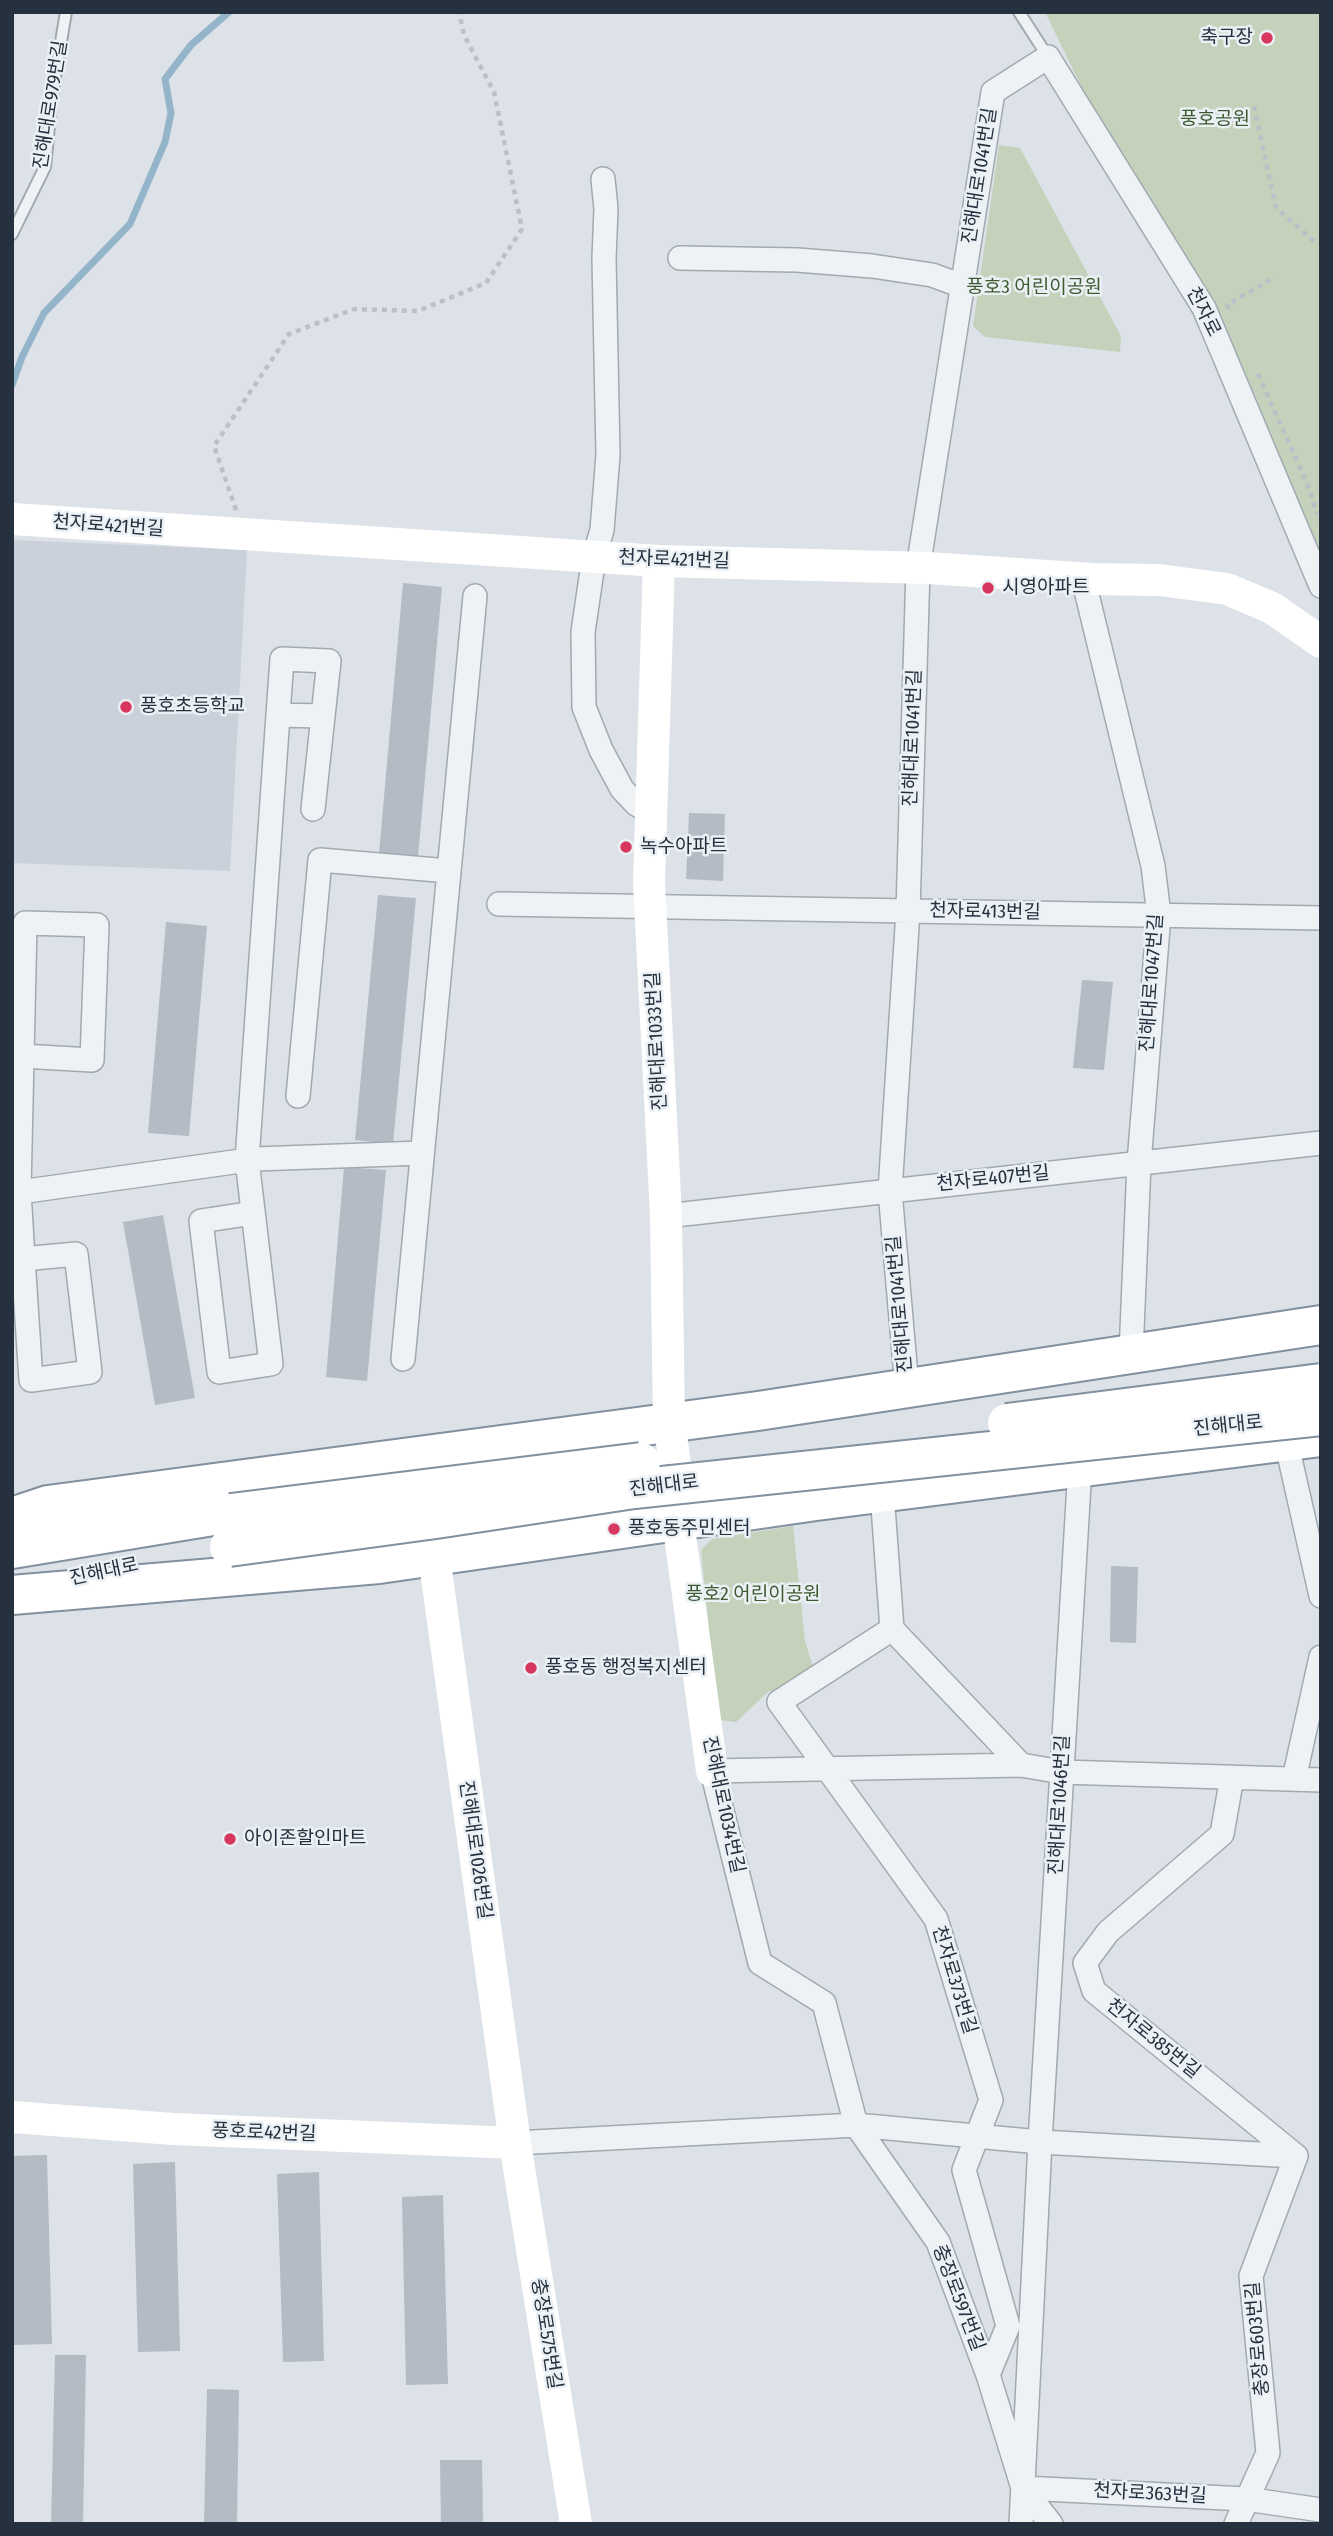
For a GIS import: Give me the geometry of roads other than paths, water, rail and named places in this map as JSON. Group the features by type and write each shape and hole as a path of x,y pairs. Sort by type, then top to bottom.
{"highway":[{"path":"12,1517 48,1506 669,1422 1321,1325"},
{"name":"진해대로","path":"12,1593 230,1530 623,1464 908,1436 1321,1383"},
{"name":"진해대로","path":"12,1549 230,1530 436,1519 634,1489 1321,1416"},
{"path":"12,1593 379,1564 881,1493 1303,1439"}],"street":[{"name":"진해대로1041번길","path":"907,1388 890,1191 908,911 918,568 993,92 1048,57"},
{"name":"천자로","path":"1048,57 1204,308 1321,586"},
{"path":"603,179 606,209 604,258 608,455 602,530 594,557 583,632 584,707 601,750 622,789 636,804 651,812"},
{"path":"680,258 797,260 872,266 932,275 962,286"},
{"name":"천자로421번길","path":"12,519 659,561 918,568 1159,580 1227,589 1272,608 1321,642"},
{"name":"진해대로1033번길","path":"659,561 649,906 666,1216 669,1422 676,1471 678,1521"},
{"name":"진해대로1047번길","path":"1083,578 1153,866 1159,915 1139,1163 1131,1354"},
{"path":"402,1359 475,596"},
{"path":"253,1213 201,1221 219,1372 271,1364 247,1160 282,659 329,661 313,809"},
{"path":"278,715 323,716"},
{"path":"298,1096 320,860 449,871"},
{"name":"천자로413번길","path":"499,904 1321,918"},
{"path":"22,1056 92,1060 97,925 25,923 16,1190 31,1380 90,1372 76,1254 23,1259"},
{"name":"천자로407번길","path":"666,1216 1321,1143"},
{"path":"16,1190 247,1160 422,1153"},
{"path":"1303,1439 1321,1596"},
{"name":"진해대로1046번길","path":"1040,2142 1080,1467"},
{"path":"881,1493 892,1629 1021,1765"},
{"name":"진해대로1034번길","path":"678,1521 712,1772 760,1963 824,2003 856,2125"},
{"name":"진해대로1026번길","path":"434,1556 515,2143"},
{"name":"천자로373번길","path":"892,1629 779,1702 936,1919 991,2100 964,2170 1007,2326 988,2375"},
{"path":"1294,1779 1321,1657"},
{"path":"712,1772 1021,1765 1062,1772 1321,1780"},
{"name":"천자로385번길","path":"1232,1777 1223,1833 1108,1932 1085,1963 1094,1991 1296,2156"},
{"name":"풍호로42번길","path":"12,2117 173,2129 515,2143"},
{"path":"515,2143 856,2125 1040,2142 1296,2156"},
{"name":"충장로597번길","path":"856,2125 938,2242 988,2375 1023,2488"},
{"name":"충장로597번길","path":"1021,2524 1040,2142"},
{"name":"충장로575번길","path":"515,2143 576,2524"},
{"name":"충장로603번길","path":"1236,2524 1268,2453 1251,2276 1296,2156"},
{"path":"1023,2488 1051,2524"},
{"name":"천자로363번길","path":"1023,2488 1246,2499 1321,2510"}],"lane":[{"name":"진해대로979번길","path":"12,234 45,167 52,95 66,12"},
{"path":"1019,12 1048,57"}],"waterway":[{"path":"12,385 22,357 44,313 130,224 165,142 171,113 165,79 191,45 229,12"}],"place":[{"name":"축구장","path":"1267,38"},
{"name":"시영아파트","path":"988,588"},
{"name":"풍호초등학교","path":"126,707"},
{"name":"녹수아파트","path":"626,847"},
{"name":"풍호동주민센터","path":"614,1529"},
{"name":"풍호동 행정복지센터","path":"531,1668"},
{"name":"아이존할인마트","path":"230,1839"}],"park label":[{"name":"풍호공원","path":"1215,120"},
{"name":"풍호3 어린이공원","path":"1034,288"},
{"name":"풍호2 어린이공원","path":"753,1595"}]}
